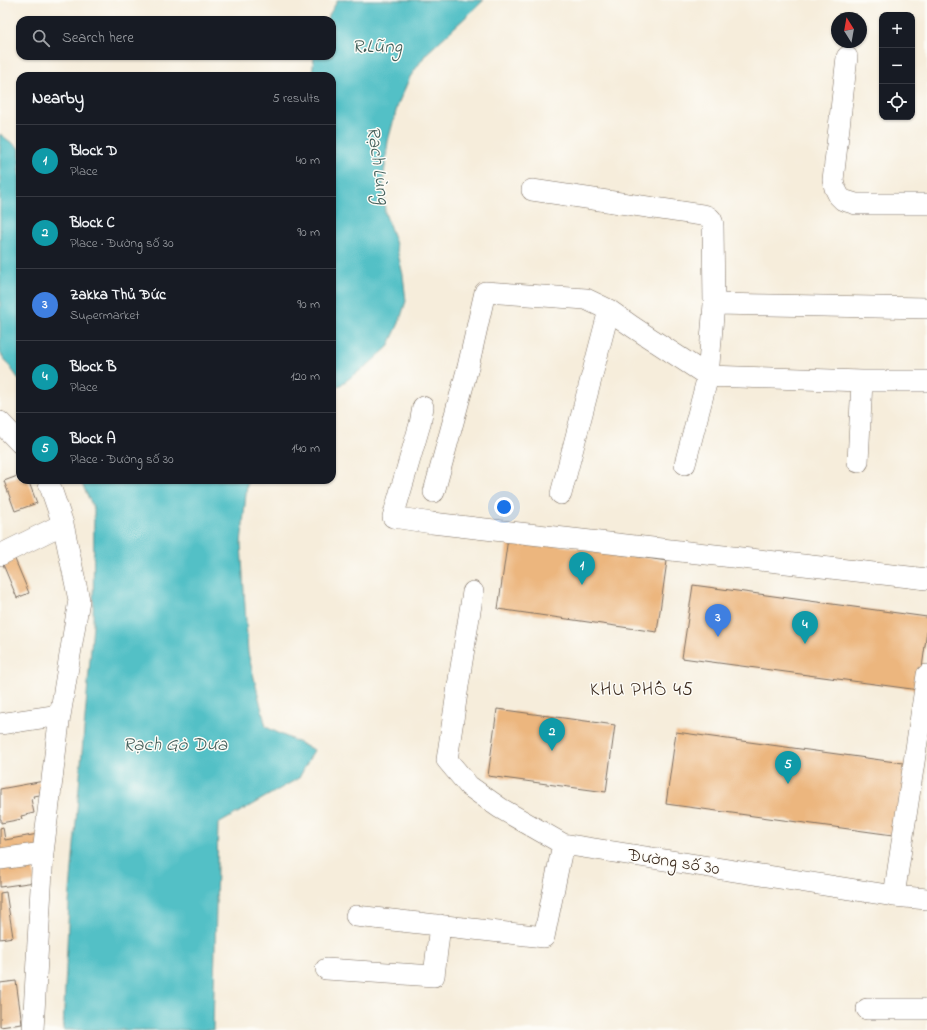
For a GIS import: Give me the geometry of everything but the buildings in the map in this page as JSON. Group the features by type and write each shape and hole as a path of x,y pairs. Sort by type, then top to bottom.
{"street":[{"path":"847,57 833,180 835,188 843,200 856,204 927,204"},
{"path":"532,190 702,215 709,217 712,220 714,225 714,304 708,376 685,464"},
{"path":"434,492 468,367 485,292 586,299 609,310 708,376 862,381 927,381"},
{"path":"714,304 927,308"},
{"path":"561,494 609,310"},
{"path":"858,462 862,381"},
{"path":"423,407 420,424 393,517 432,523 927,579"},
{"path":"0,422 16,439"},
{"path":"33,1030 43,853 60,715 79,600 63,524 49,484"},
{"path":"0,555 63,524"},
{"name":"Đường số 30","path":"473,592 447,760 469,786 500,808 563,844 927,900"},
{"path":"894,896 927,675"},
{"path":"0,724 60,715"},
{"path":"356,916 544,937 563,844"},
{"path":"0,859 43,853"},
{"path":"326,969 434,976 440,925"},
{"path":"868,1009 927,1009"}],"water":[{"name":"R.Lũng","path":"338,0 484,0 426,54 410,77 398,104 388,141 383,183 385,213 395,241 403,275 406,301 399,323 388,347 369,364 336,388 336,72 312,72 314,60 336,60 336,16 328,16"},
{"path":"0,134 16,146 16,375 0,353"},
{"name":"Rạch Gò Dưa","path":"82,484 247,484 241,544 248,653 266,727 314,750 299,778 218,824 213,1030 63,1030 69,903 93,625 94,509"}],"place":[{"name":"Block D","path":"582,585"},
{"name":"Zakka Thủ Đức","path":"718,637"},
{"name":"Block B","path":"805,644"},
{"name":"Block C","path":"552,751"},
{"name":"Block A","path":"788,784"}],"district":[{"name":"KHU PHỐ 45","path":"642,688"}],"water label":[{"name":"Rạch Lùng","path":"380,165"}]}
